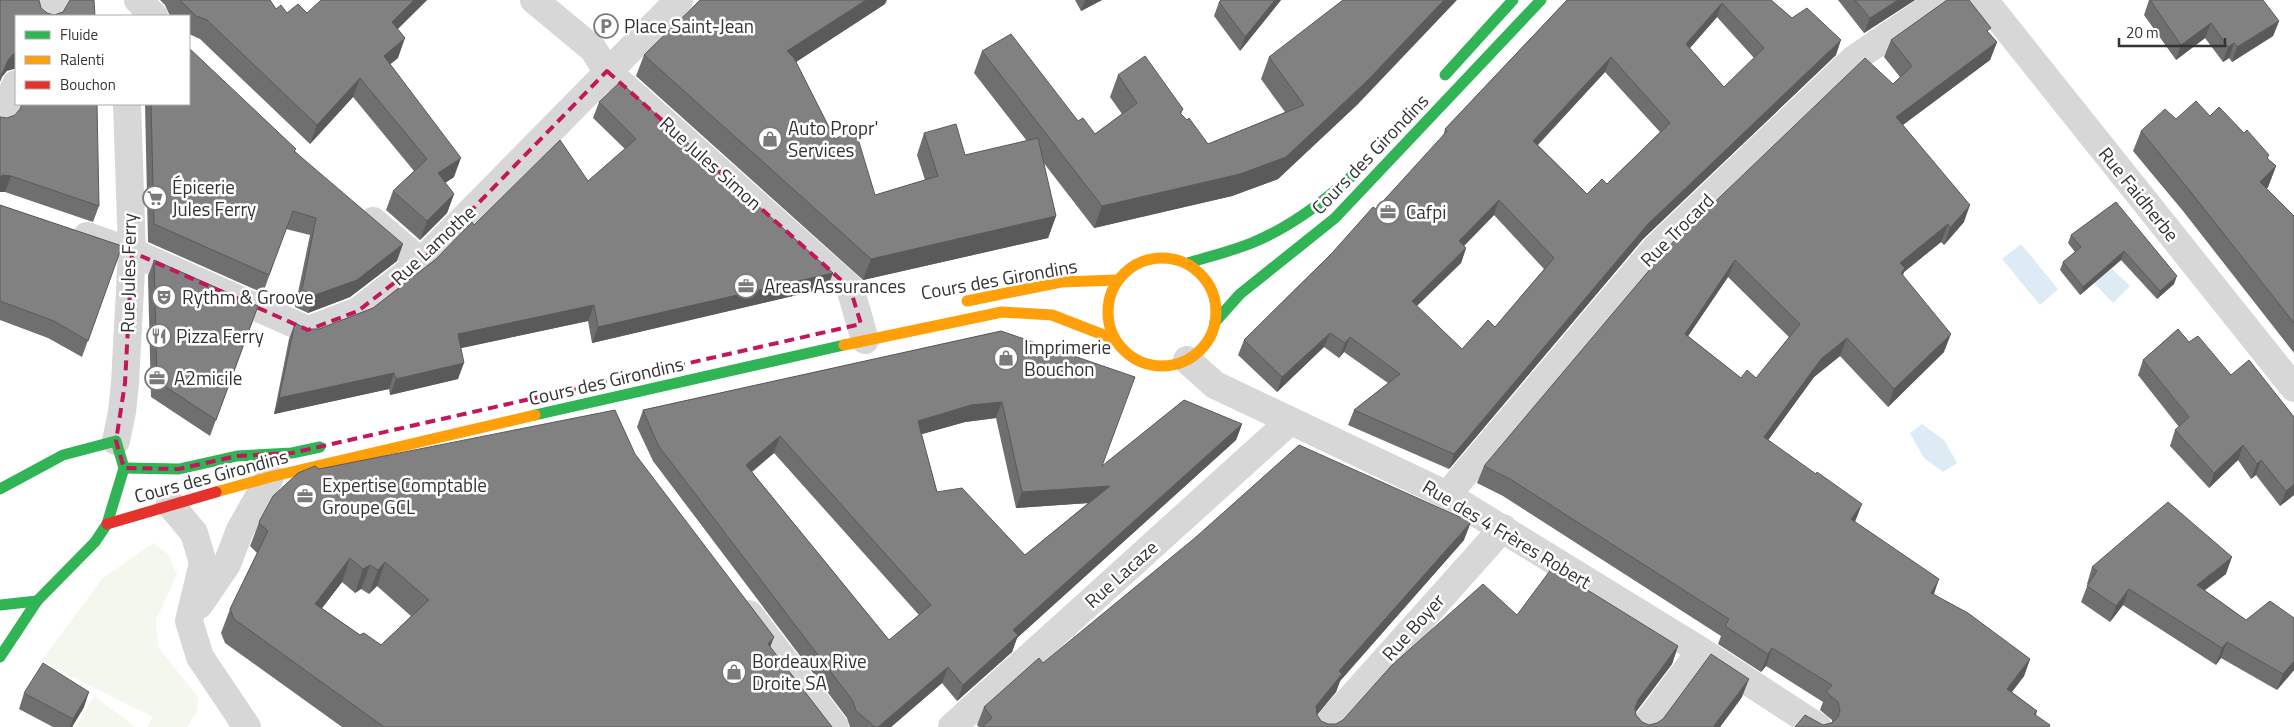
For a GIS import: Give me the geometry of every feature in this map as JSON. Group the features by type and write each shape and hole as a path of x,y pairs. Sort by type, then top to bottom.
{"main road":[{"name":"Cours des Girondins","path":"1440,80 1513,0"},
{"name":"Cours des Girondins","path":"1215,322 1240,294 1270,272 1335,218 1541,0"},
{"name":"Cours des Girondins","path":"1188,264 1252,242 1291,223 1336,191 1360,168"},
{"name":"Cours des Girondins","path":"107,524 170,504 270,477 612,409 862,328 1002,312 1052,315 1114,339 1134,358 1146,364 1173,365 1187,360 1199,351 1210,338 1215,322 1216,305 1211,288 1202,274 1188,264 1173,258 1157,257 1142,261 1128,268 1118,280 1111,294 1108,309 1109,324 1114,339"},
{"name":"Cours des Girondins","path":"954,304 1048,284 1106,279 1118,280"},
{"path":"0,489 63,455 116,441 124,468 107,524 95,542 37,601 0,657"},
{"name":"Cours des Girondins","path":"124,468 179,469 237,456 292,453 330,445"},
{"path":"0,605 37,601"}],"street":[{"path":"48,15 56,0"},
{"path":"123,0 124,15"},
{"path":"138,0 153,15"},
{"name":"Rue Jules Simon","path":"534,0 593,49 607,71 850,288 862,328"},
{"name":"Rue Lamothe","path":"62,228 132,252 308,330 358,311 420,262 678,0"},
{"name":"Rue Trocard","path":"1447,495 1655,249 1854,58 1941,0"},
{"name":"Rue Faidherbe","path":"1984,0 2294,388"},
{"path":"0,119 15,86"},
{"name":"Rue Jules Ferry","path":"116,441 125,383 132,252 127,105"},
{"path":"356,205 420,262"},
{"name":"Rue des 4 Frères Robert","path":"1187,360 1215,385 1447,495 1701,651 1818,727"},
{"name":"Rue Lacaze","path":"952,727 1290,421"},
{"path":"189,621 226,564 240,530 270,477"},
{"path":"170,504 194,533 203,563 189,621 200,657 240,718"},
{"name":"Rue Boyer","path":"1325,727 1502,528"},
{"path":"734,594 835,727"},
{"path":"1644,727 1701,651"}],"highlighted area":[{"path":"607,71 850,288 861,324 292,453 237,456 179,469 124,468 116,441 125,383 132,252 308,330 358,311 421,262"}],"shaded area":[{"path":"2021,244 2058,289 2040,305 2002,259"},
{"path":"2092,250 2130,286 2113,303 2077,265"},
{"path":"1922,424 1944,440 1957,463 1943,472 1924,458 1910,433"},
{"path":"153,543 168,554 177,574 156,620 158,647 198,697 197,712 187,727 147,727 153,717 41,661 103,578"},
{"path":"94,696 135,727 76,727"}],"building":[{"path":"0,0 39,0 41,8 47,13 54,15 15,15 15,53 8,60 0,78"},
{"path":"70,0 94,0 95,15 54,15 63,12"},
{"path":"180,0 270,0 276,9 281,5 287,13 298,4 307,13 321,0 414,0 392,22 405,38 384,56 461,158 438,173 454,194 427,221 393,191 427,159 360,78 317,125 207,20 196,16"},
{"path":"700,0 866,0 787,51 794,58 835,139 855,129 875,195 938,176 924,133 956,124 965,155 1038,138 1056,216 871,259 644,55"},
{"path":"1221,0 1275,0 1245,37 1219,2"},
{"path":"1343,0 1444,0 1367,81 1286,157 1240,174 1102,206 982,51 1011,34 1078,121 1083,118 1095,134 1137,103 1118,75 1145,56 1183,109 1180,113 1187,120 1189,118 1208,144 1304,105 1269,57"},
{"path":"1567,0 1771,0 1792,18 1807,8 1841,40 1648,224 1454,454 1354,410 1400,374 1350,337 1345,343 1330,333 1282,377 1244,340 1332,253 1373,207 1376,209 1447,131 1445,129","holes":["1722,3 1764,48 1724,87 1686,44","1611,57 1670,123 1607,184 1602,179 1587,194 1533,141","1499,200 1554,258 1495,327 1488,320 1462,349 1412,301 1466,248 1459,241"]},
{"path":"1855,0 1898,0 1870,18"},
{"path":"1947,0 1969,0 1991,28 1987,31 1997,42 1896,117 1970,205 1950,228 1948,224 1900,263 1905,268 1901,273 1951,334 1894,389 1847,338 1821,359 1764,437 1862,504 1851,519 1939,579 1931,593 1968,613 2030,659 2007,689 2037,711 2034,714 2050,725 2049,727 1795,727 1805,715 1823,725 1832,723 1838,717 1840,710 1838,702 1826,692 1832,685 1772,648 1768,654 1725,626 1729,619 1510,479 1484,466 1673,242 1865,58 1893,84 1912,66 1891,40","holes":["1735,260 1800,324 1756,378 1747,370 1741,378 1685,334"]},
{"path":"2150,0 2263,0 2279,21 2237,47 2234,43 2228,47 2211,23 2181,45"},
{"path":"190,49 296,149 294,151 403,244 357,280 315,295 302,290 316,218 293,211 269,275 154,224 151,105 190,105"},
{"path":"620,82 833,273 598,327 594,305 458,334 464,363 396,379 394,373 279,398 295,323 307,329 319,329 373,308 436,259 472,222 474,225 560,140 588,181 636,139 599,102"},
{"path":"2196,101 2210,116 2219,107 2244,133 2247,130 2269,155 2267,158 2276,166 2260,182 2294,216 2294,323 2141,131 2165,109 2176,119"},
{"path":"22,105 97,105 99,206 11,176 3,175 0,177 0,117 7,118 15,115"},
{"path":"2116,202 2177,276 2160,291 2124,251 2083,287 2063,262 2081,247 2071,235"},
{"path":"0,205 122,246 88,341 54,321 0,301"},
{"path":"154,260 258,306 216,420 157,381"},
{"path":"2178,329 2189,342 2198,336 2231,375 2249,360 2294,417 2294,484 2286,491 2261,460 2257,464 2243,445 2214,473 2175,430 2189,417 2143,360"},
{"path":"1001,331 1135,377 1102,466 1184,400 1242,424 1013,630 1018,635 963,685 948,667 878,727 875,727 856,711 853,701 658,445 643,410","holes":["1002,402 1022,492 1110,486 1025,555 962,488 937,492 918,421 971,405","780,436 931,605 889,640 746,465"]},
{"path":"615,410 635,454 774,637 768,644 832,727 384,727 234,619 230,609 268,531 259,523 273,496 298,473 315,466 319,469","holes":["350,558 363,569 370,565 378,570 385,562 429,600 381,645 364,633 360,635 315,604"]},
{"path":"1299,445 1471,522 1339,671 1342,674 1316,706 1317,715 1321,721 1328,724 1336,724 1343,720 1392,665 1483,584 1517,615 1552,568 1678,646 1638,700 1635,708 1636,715 1642,722 1649,725 1663,719 1711,654 1749,679 1713,727 982,727 992,718 984,707 1039,658 1043,663 1196,537"},
{"path":"2168,502 2232,557 2197,585 2246,620 2270,601 2294,618 2294,661 2283,674 2227,642 2222,648 2129,589 2116,606 2087,586 2097,571 2092,567"},
{"path":"43,663 89,692 73,719 24,693"}],"traffic: fast":[{"path":"1445,75 1513,0"},
{"path":"1215,322 1240,294 1335,218 1541,0"},
{"path":"1188,263 1230,251 1268,236 1295,221 1320,203 1355,173"},
{"path":"535,415 844,345"},
{"path":"0,489 63,455 116,441 124,468 107,524 95,542 37,601 0,657"},
{"path":"124,468 179,469 237,456 292,453 320,447"},
{"path":"0,605 37,601"}],"traffic: slow":[{"path":"1162,258 1183,262 1200,274 1212,291 1216,312 1212,333 1200,350 1183,362 1162,366 1141,362 1124,350 1112,333 1108,312 1112,291 1124,274 1141,262 1162,258"},
{"path":"967,301 1061,282 1118,280"},
{"path":"844,345 1002,312 1052,315 1114,339"},
{"path":"216,492 270,477 535,415"}],"traffic: jam":[{"path":"107,524 216,492"}],"place":[{"name":"Place Saint-Jean","path":"606,26"},
{"name":"Auto Propr' Services","path":"770,139"},
{"name":"Épicerie Jules Ferry","path":"155,198"},
{"name":"Cafpi","path":"1388,212"},
{"name":"Areas Assurances","path":"746,286"},
{"name":"Rythm & Groove","path":"164,297"},
{"name":"Pizza Ferry","path":"159,336"},
{"name":"Imprimerie Bouchon","path":"1006,358"},
{"name":"A2micile","path":"157,378"},
{"name":"Expertise Comptable Groupe GCL","path":"305,496"},
{"name":"Bordeaux Rive Droite SA","path":"734,672"}]}
